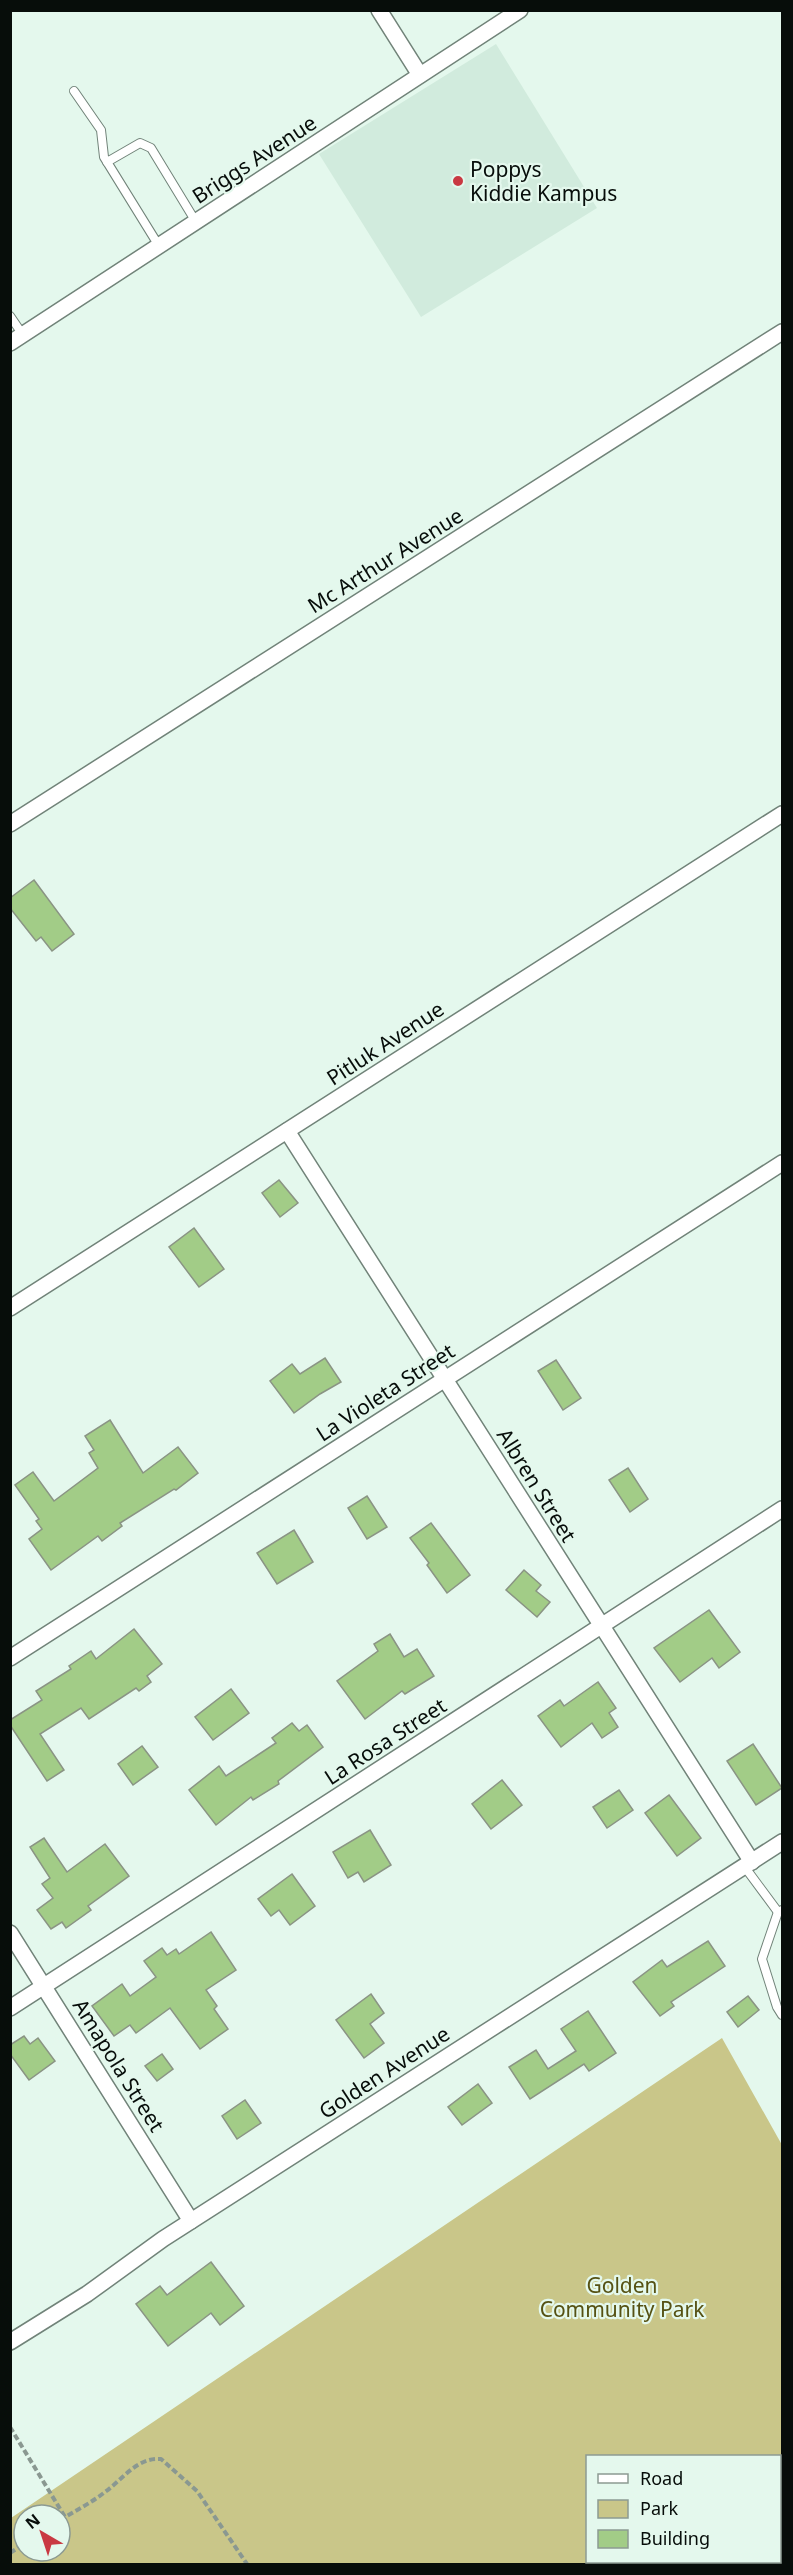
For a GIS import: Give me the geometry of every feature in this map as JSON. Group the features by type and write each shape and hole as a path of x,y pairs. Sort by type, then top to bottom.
{"street":[{"path":"379,10 420,75"},
{"name":"Briggs Avenue","path":"17,339 520,10"},
{"name":"Mc Arthur Avenue","path":"10,824 783,332"},
{"name":"Pitluk Avenue","path":"10,1308 783,814"},
{"name":"Albren Street","path":"287,1131 601,1626 748,1864"},
{"name":"La Violeta Street","path":"10,1658 783,1162"},
{"name":"La Rosa Street","path":"10,2008 783,1509"},
{"name":"Golden Avenue","path":"10,2342 87,2294 191,2221 783,1842"},
{"name":"Amapola Street","path":"10,1933 191,2221"}],"lane":[{"path":"74,91 101,130 104,156 107,162 159,246"},
{"path":"107,162 140,143 151,148 196,222"},
{"path":"10,316 17,339"},
{"path":"748,1864 780,1911 762,1959 777,2007 783,2015"}],"path":[{"path":"10,2427 56,2503"},
{"path":"72,2513 105,2492 139,2464 148,2459 161,2459 197,2491 247,2565"}],"shaded area":[{"name":"Poppys Kiddie Kampus","path":"496,44 597,208 421,317 319,154"}],"green space":[{"name":"Golden Community Park","path":"722,2038 782,2145 782,2564 11,2564 11,2518 12,2563 72,2563 72,2503 33,2503"}],"building":[{"path":"34,880 74,934 52,951 41,937 36,941 10,908 10,898"},
{"path":"279,1180 298,1203 280,1217 262,1193"},
{"path":"194,1228 224,1269 199,1287 169,1247"},
{"path":"325,1358 341,1382 294,1413 270,1381 292,1364 300,1374"},
{"path":"556,1360 581,1398 563,1410 538,1371"},
{"path":"110,1420 143,1473 178,1447 198,1473 176,1490 174,1489 120,1523 122,1526 102,1541 98,1536 51,1570 29,1539 42,1529 36,1521 39,1519 15,1485 33,1472 54,1501 98,1468 89,1453 94,1450 85,1436"},
{"path":"628,1468 648,1499 630,1512 609,1480"},
{"path":"367,1496 387,1527 367,1539 348,1508"},
{"path":"431,1523 470,1575 447,1593 427,1565 429,1563 410,1538"},
{"path":"294,1530 313,1562 277,1584 257,1553"},
{"path":"524,1570 541,1585 536,1591 550,1602 537,1617 506,1590"},
{"path":"709,1610 740,1652 719,1668 712,1658 680,1682 654,1648"},
{"path":"134,1629 162,1664 147,1676 151,1682 139,1691 136,1688 89,1719 81,1708 40,1734 64,1770 47,1781 10,1725 10,1720 42,1700 36,1691 71,1669 69,1666 91,1651 96,1659"},
{"path":"390,1634 404,1657 417,1649 434,1676 405,1694 402,1691 365,1719 337,1681 378,1651 374,1644"},
{"path":"598,1682 616,1708 609,1713 618,1727 602,1738 592,1723 561,1747 538,1716 560,1700 564,1706"},
{"path":"231,1689 249,1713 213,1740 195,1717"},
{"path":"292,1723 299,1731 307,1725 323,1747 278,1781 279,1784 253,1800 251,1797 216,1825 189,1790 219,1766 226,1776 276,1743 272,1738"},
{"path":"753,1744 782,1788 756,1805 727,1761"},
{"path":"142,1746 158,1767 133,1785 118,1764"},
{"path":"502,1780 522,1805 491,1829 472,1804"},
{"path":"619,1790 633,1810 607,1828 593,1807"},
{"path":"669,1795 701,1838 677,1856 645,1813"},
{"path":"370,1830 391,1865 364,1882 358,1872 348,1878 333,1852"},
{"path":"44,1838 67,1872 105,1844 129,1876 88,1906 91,1910 66,1928 62,1922 51,1929 37,1910 53,1898 42,1884 50,1878 30,1847"},
{"path":"292,1874 315,1906 290,1925 279,1910 271,1916 258,1899"},
{"path":"211,1932 236,1970 206,1990 217,2006 214,2009 228,2029 200,2049 170,2008 136,2033 130,2025 114,2036 92,2006 122,1984 130,1996 156,1977 144,1961 162,1948 167,1955 176,1949 179,1954"},
{"path":"708,1941 725,1966 671,2002 674,2006 660,2016 633,1982 662,1960 667,1967"},
{"path":"371,1994 384,2013 370,2024 384,2043 364,2058 336,2020"},
{"path":"748,1996 759,2010 738,2027 727,2012"},
{"path":"588,2011 616,2053 589,2071 584,2064 530,2099 509,2067 536,2050 548,2069 576,2051 561,2029"},
{"path":"24,2036 30,2044 38,2038 55,2061 29,2080 10,2054 10,2045"},
{"path":"162,2054 173,2069 157,2081 145,2066"},
{"path":"478,2084 492,2103 462,2125 448,2107"},
{"path":"245,2100 261,2123 237,2139 222,2116"},
{"path":"211,2262 244,2306 220,2325 211,2313 168,2346 136,2304 160,2286 167,2295"}],"place":[{"name":"Poppys Kiddie Kampus","path":"458,181"}]}
